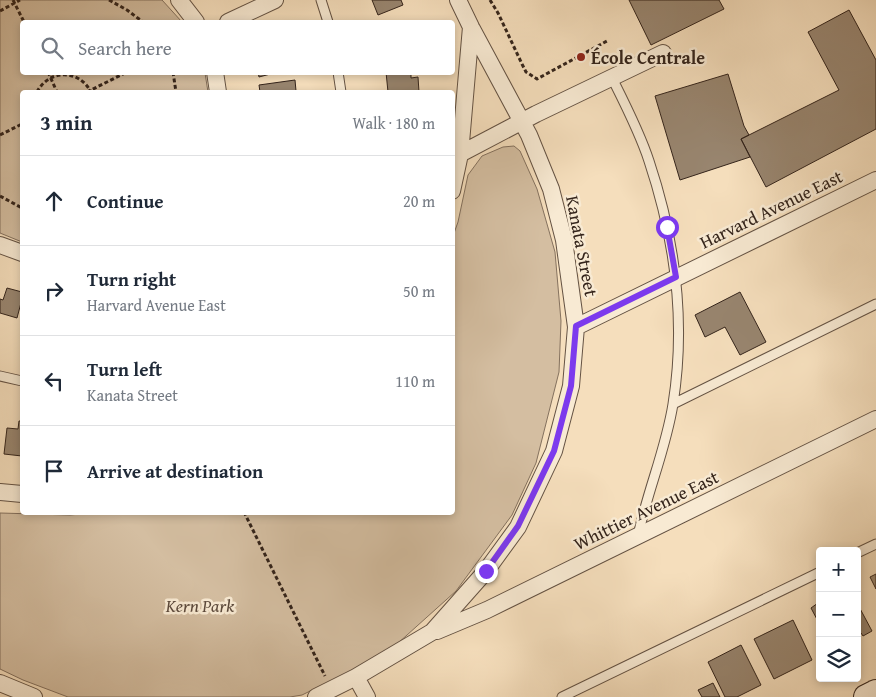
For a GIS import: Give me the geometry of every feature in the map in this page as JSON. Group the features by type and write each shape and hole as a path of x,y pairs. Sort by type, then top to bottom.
{"street":[{"path":"179,0 194,20"},
{"path":"232,20 275,0"},
{"name":"Kanata Street","path":"316,697 356,677 432,632 486,571 518,526 554,451 571,386 576,326 564,240 551,189 521,121 458,0"},
{"path":"455,177 460,154 471,27"},
{"path":"460,154 521,121 663,53"},
{"path":"216,75 218,90"},
{"name":"Harvard Avenue East","path":"576,326 676,277 874,186"},
{"path":"0,245 20,252"},
{"name":"Whittier Avenue East","path":"432,632 487,610 876,419"},
{"path":"0,492 20,494"},
{"path":"356,677 367,697"},
{"path":"0,682 34,697"},
{"path":"866,697 876,692"}],"lane":[{"path":"321,0 327,20"},
{"path":"338,75 341,90"},
{"path":"612,78 649,159 664,210 676,277 679,337 673,404 660,457 644,506 638,536"},
{"path":"673,404 876,304"},
{"path":"0,376 20,381"},
{"path":"861,551 876,544"},
{"path":"562,697 816,574"}],"path":[{"path":"0,11 14,1 20,0"},
{"path":"109,0 140,20"},
{"path":"490,0 526,72 538,79 607,42"},
{"path":"14,1 23,20"},
{"path":"49,75 56,90"},
{"path":"38,90 50,78 60,75"},
{"path":"67,75 76,77 87,85 89,90"},
{"path":"94,90 121,75"},
{"path":"173,75 176,90"},
{"path":"0,135 20,125"},
{"path":"0,196 20,207"},
{"path":"245,515 332,690"}],"green space":[{"path":"0,0 162,0 180,20 20,20 20,75 205,75 208,90 20,90 20,241 0,233"},
{"name":"Kern Park","path":"514,146 520,151 537,189 555,252 561,321 559,372 536,463 512,515 456,591 397,644 349,672 302,695 290,697 68,697 0,669 0,513 20,515 455,515 455,230 468,175 482,156 503,147"}],"building":[{"path":"372,0 401,0 403,5 378,15"},
{"path":"629,0 719,0 724,9 651,45"},
{"path":"849,10 876,60 876,129 766,187 741,139 839,90 808,32"},
{"path":"728,74 744,126 749,135 741,139 750,157 680,180 655,96"},
{"path":"386,75 411,75 411,78 418,77 419,90 388,90"},
{"path":"295,80 296,90 260,90 259,85"},
{"path":"7,288 20,291 20,307 17,318 0,313 0,299 3,300"},
{"path":"740,292 766,342 740,355 725,327 705,337 695,315"},
{"path":"20,421 20,456 4,454 7,428 18,429"},
{"path":"876,574 876,589 870,577"},
{"path":"816,604 816,617 811,608"},
{"path":"861,610 872,631 863,636 861,633"},
{"path":"793,620 812,660 774,679 754,639"},
{"path":"741,645 761,685 737,697 725,697 708,662"},
{"path":"713,683 720,697 702,697 698,690"}],"place":[{"name":"École Centrale","path":"581,57"}],"route":[{"path":"486,571 518,526 554,451 571,386 576,326 676,277 667,227"}]}
